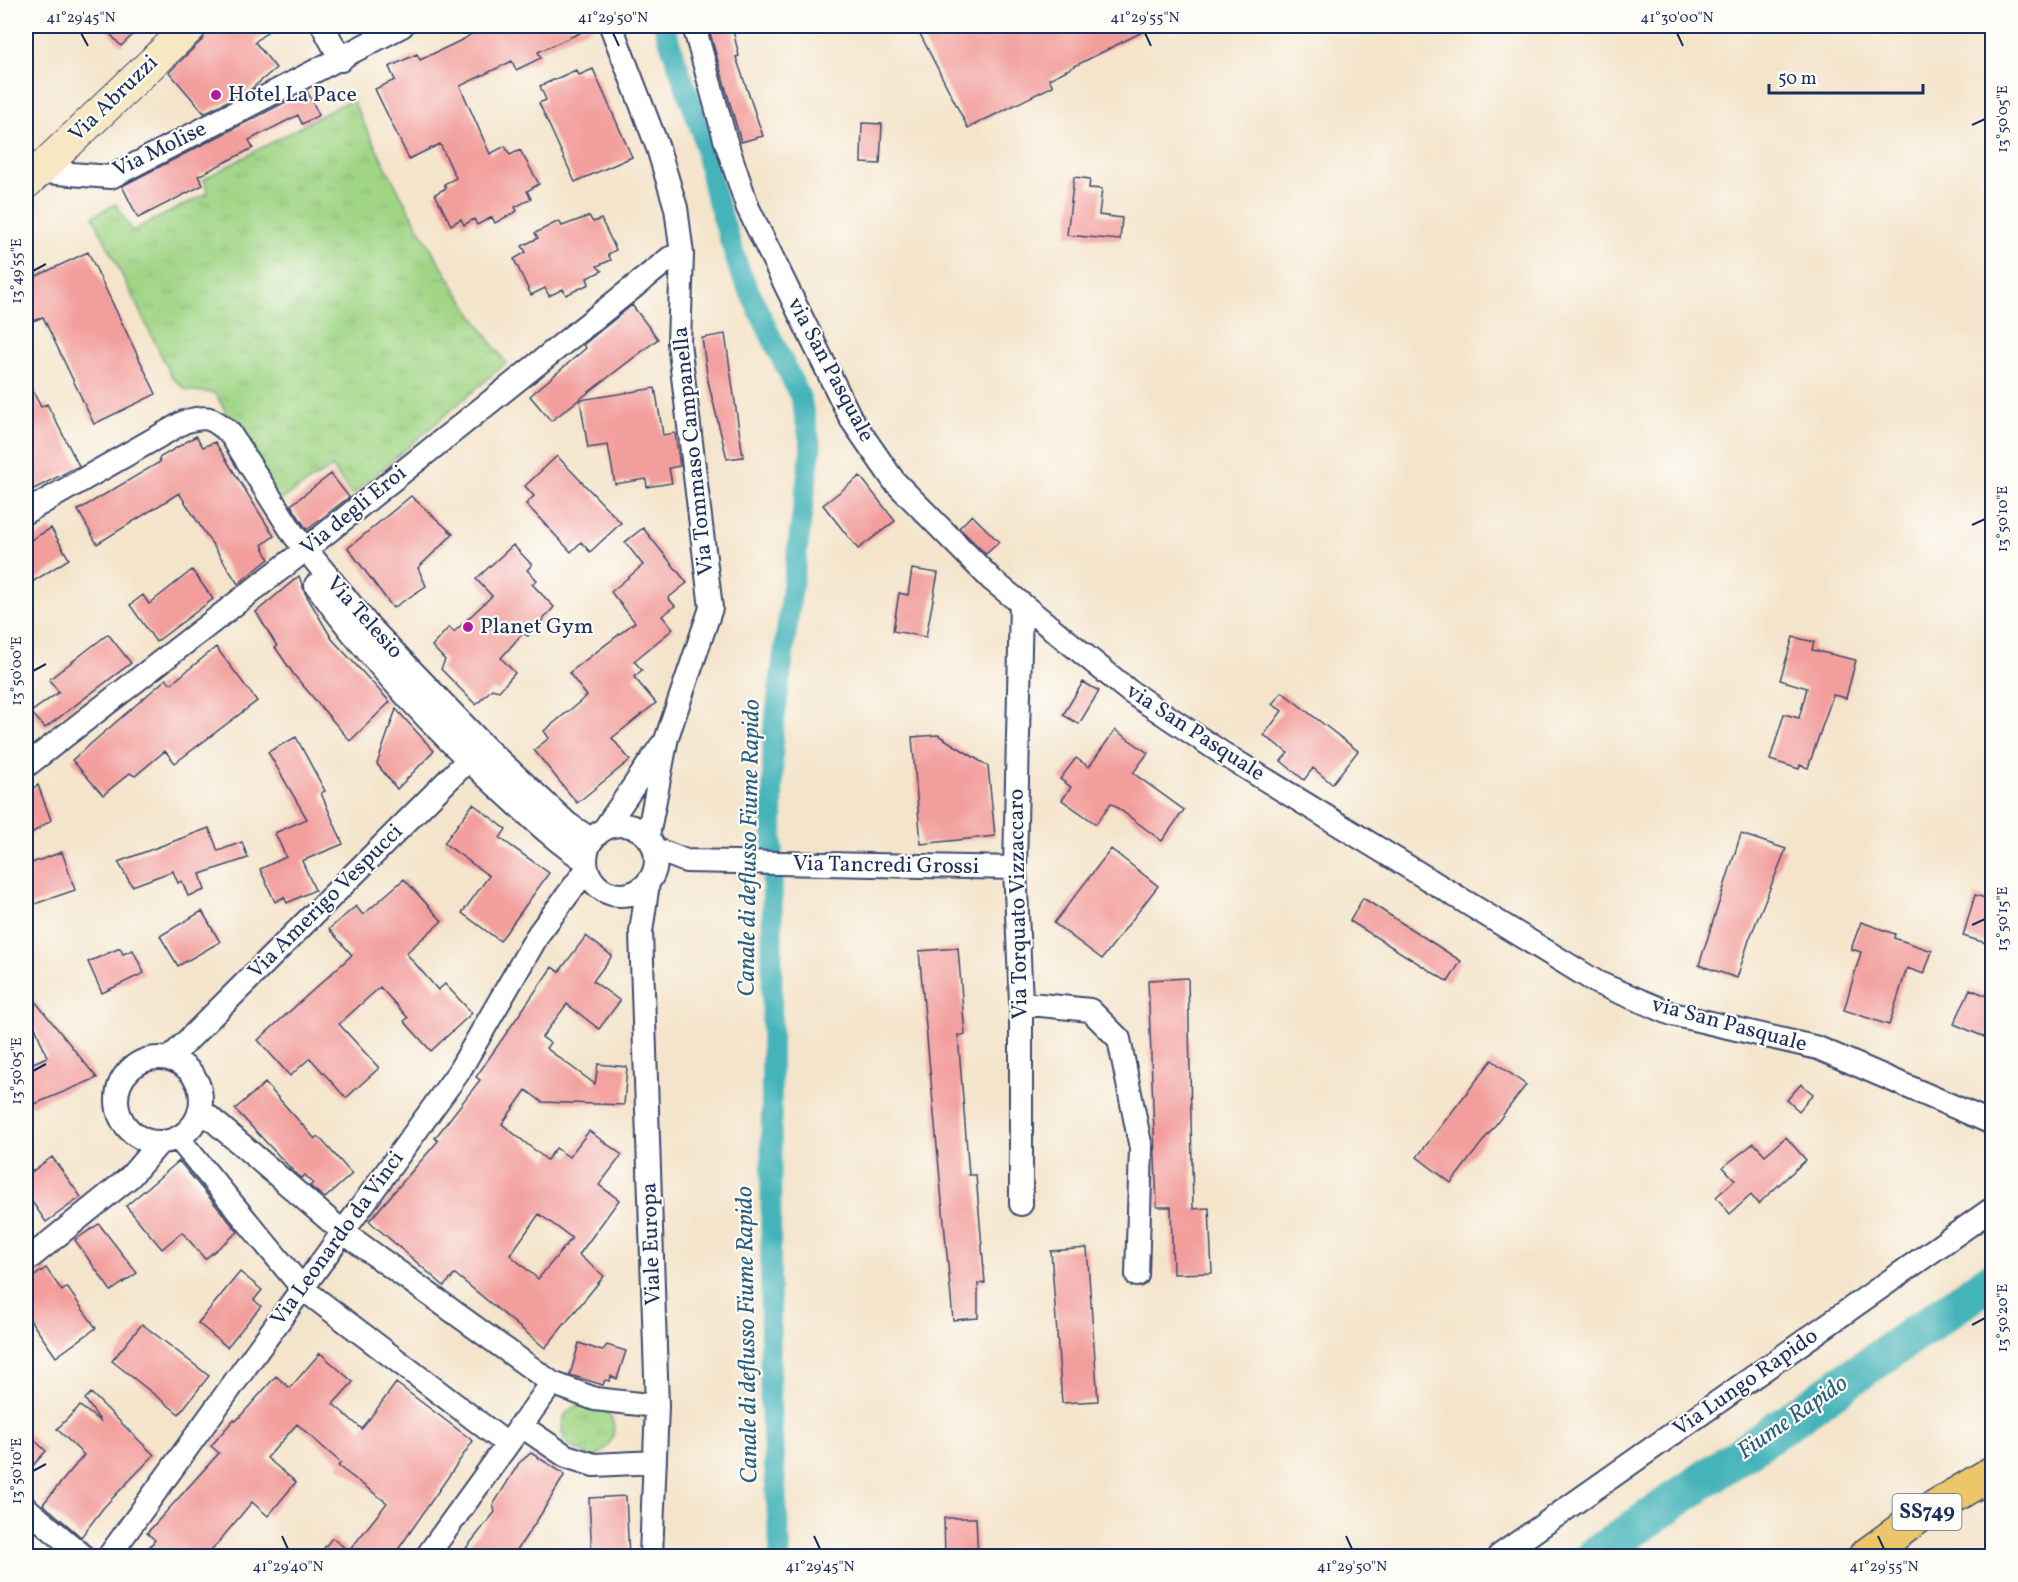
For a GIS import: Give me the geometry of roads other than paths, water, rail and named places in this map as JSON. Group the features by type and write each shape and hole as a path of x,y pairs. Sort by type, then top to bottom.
{"highway":[{"name":"SS749","path":"1865,1557 1922,1515 1992,1473"}],"main road":[{"name":"Via Abruzzi","path":"29,175 190,26"}],"street":[{"path":"323,26 340,60"},
{"name":"Via Molise","path":"29,175 111,177 402,26"},
{"name":"Via Tommaso Campanella","path":"611,26 658,148 676,207 682,254 679,343 711,608 667,737 651,842"},
{"name":"via San Pasquale","path":"694,26 725,139 748,208 852,419 894,481 992,580 1129,691 1222,753 1598,983 1672,1014 1818,1048 1992,1123"},
{"name":"Via degli Eroi","path":"26,766 301,554 670,258 682,254"},
{"name":"Via Telesio","path":"26,512 184,422 203,416 216,421 229,432 301,554 367,624 475,753 568,824 593,850"},
{"name":"Via Torquato Vizzaccaro","path":"1021,604 1014,868 1021,1003 1021,1204"},
{"name":"Via Tommaso Campanella","path":"593,850 667,737"},
{"name":"Via Amerigo Vespucci","path":"169,1059 475,753"},
{"path":"553,912 571,900 589,894 618,894 641,889 651,878 651,842 628,825 593,850 601,888 618,894"},
{"name":"Via Tancredi Grossi","path":"651,842 686,861"},
{"name":"Via Leonardo da Vinci","path":"109,1557 458,1073 553,912 593,850"},
{"name":"Via Tancredi Grossi","path":"651,878 686,861 1014,868"},
{"name":"Viale Europa","path":"651,878 641,932 657,1406 651,1557"},
{"name":"Viale Europa","path":"618,894 641,932"},
{"path":"1021,1003 1090,1010 1119,1039 1141,1148 1137,1275"},
{"path":"26,1261 130,1177 169,1140 195,1121 200,1109 198,1083 181,1064 169,1059 156,1058 132,1067 118,1089 116,1102 119,1114 135,1135 169,1140 303,1288 507,1444"},
{"path":"200,1109 343,1233 552,1383 595,1399 657,1406"},
{"name":"Via Lungo Rapido","path":"1499,1557 1992,1209"},
{"path":"427,1557 552,1383"},
{"path":"520,1425 566,1456 594,1465 655,1462"},
{"path":"26,1508 83,1557"}],"waterway":[{"name":"Canale di deflusso Fiume Rapido","path":"664,26 701,131 715,194 740,272 801,399 811,447 773,733 770,1400 780,1556"},
{"name":"Fiume Rapido","path":"1594,1556 1992,1280"}],"place":[{"name":"Hotel La Pace","path":"216,95"},
{"name":"Planet Gym","path":"468,627"}]}
